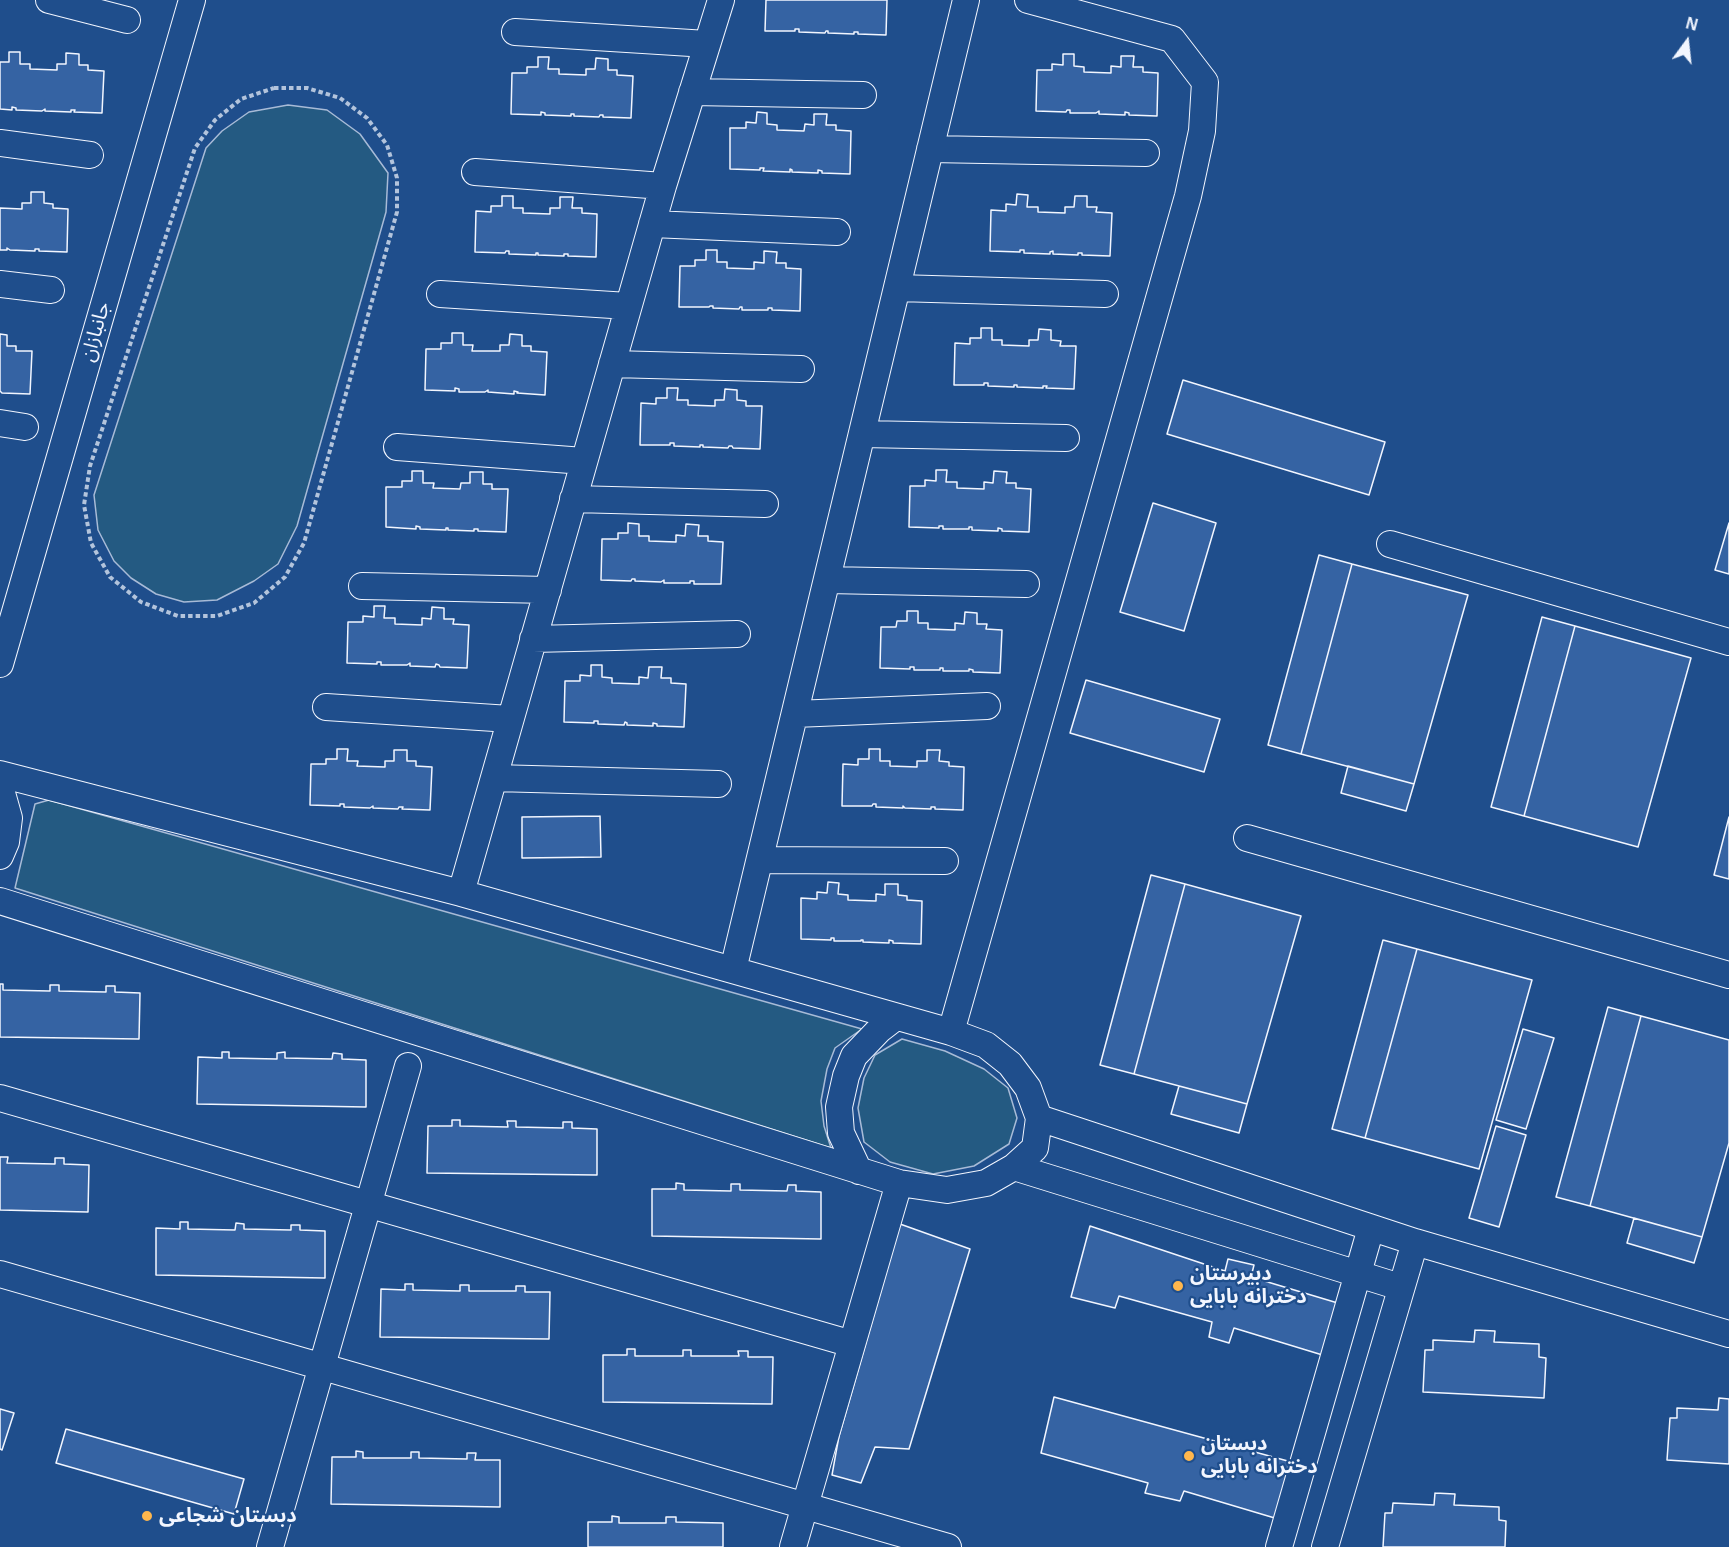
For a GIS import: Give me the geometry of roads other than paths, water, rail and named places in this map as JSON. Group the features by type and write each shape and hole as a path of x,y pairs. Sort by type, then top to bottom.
{"street":[{"path":"49,0 127,20"},
{"name":"جانبازان","path":"0,664 192,0"},
{"path":"461,892 628,306 720,0"},
{"path":"733,970 966,0"},
{"path":"951,1032 1188,196 1202,131 1205,82 1172,39 1028,0"},
{"path":"515,32 707,44"},
{"path":"692,92 863,95"},
{"path":"0,143 90,155"},
{"path":"930,149 1146,153"},
{"path":"475,172 663,186"},
{"path":"652,224 837,232"},
{"path":"0,285 51,290"},
{"path":"897,288 1105,294"},
{"path":"440,294 628,306"},
{"path":"612,364 801,369"},
{"path":"862,434 1066,438"},
{"path":"397,447 584,461"},
{"path":"573,499 765,504"},
{"path":"1390,544 1729,642"},
{"path":"827,580 1026,584"},
{"path":"362,586 548,590"},
{"path":"533,639 737,634"},
{"path":"326,706 510,719"},
{"path":"795,714 987,706"},
{"path":"0,774 461,892 951,1032 986,1045 1010,1064 1028,1088 1039,1118 1035,1148 1014,1167 986,1183 946,1190 899,1183 0,901"},
{"path":"494,778 718,784"},
{"path":"0,786 9,818 6,842 0,855"},
{"path":"1247,838 1729,975"},
{"path":"760,860 945,861"},
{"path":"860,1171 841,1133 839,1107 846,1076 854,1056 879,1030 896,1017"},
{"path":"270,1547 408,1066"},
{"path":"0,1098 852,1344"},
{"path":"1039,1118 1414,1242 1729,1334"},
{"path":"1014,1167 1400,1287"},
{"path":"793,1547 899,1183"},
{"path":"1279,1547 1371,1228"},
{"path":"1325,1547 1414,1242"},
{"path":"0,1274 948,1547"}],"place":[{"name":"دبیرستان دخترانه بابایی","path":"1178,1286"},
{"name":"دبستان دخترانه بابایی","path":"1189,1456"},
{"name":"دبستان شجاعی","path":"147,1516"}]}
